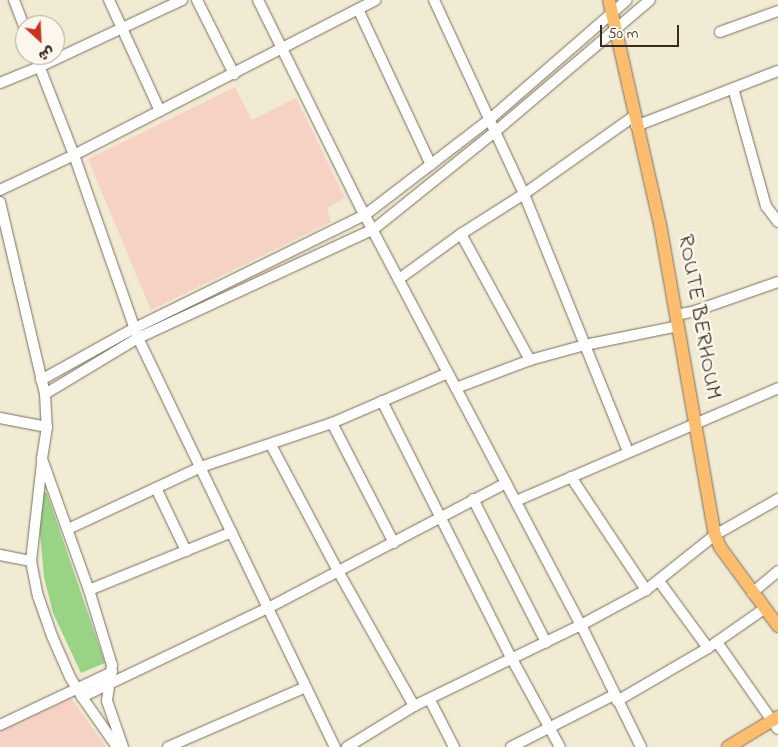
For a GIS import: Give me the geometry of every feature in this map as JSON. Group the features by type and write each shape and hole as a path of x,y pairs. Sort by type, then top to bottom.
{"main road":[{"name":"ROUTE BERHOUM","path":"610,6 660,224 697,421 715,535 720,547 778,626"},
{"path":"728,747 776,722"}],"street":[{"path":"14,0 20,15"},
{"path":"109,0 124,28 160,111"},
{"path":"0,83 39,67 182,0"},
{"path":"197,0 234,74"},
{"path":"258,0 365,215 581,625 641,747"},
{"path":"0,190 74,155 234,74 375,0"},
{"path":"434,0 524,194 628,452"},
{"path":"41,380 365,215 490,119 610,6 627,0"},
{"path":"45,394 136,333 374,229 616,32 650,0"},
{"path":"358,9 431,165"},
{"path":"720,32 778,11"},
{"path":"39,67 74,155 136,333 335,747"},
{"path":"399,279 461,234 635,121 778,71"},
{"path":"733,88 766,206 778,222"},
{"path":"0,202 45,394 46,427 31,561 38,596 52,636 80,693 117,747"},
{"path":"461,234 530,360"},
{"path":"456,388 530,360 677,321 692,312 778,282"},
{"path":"68,529 201,467 332,423 448,373"},
{"path":"516,502 697,421 778,388"},
{"path":"382,401 512,659 560,747"},
{"path":"0,418 46,427"},
{"path":"332,423 394,543"},
{"path":"271,445 338,571 414,706"},
{"path":"42,459 89,590 112,664 107,701 123,747"},
{"path":"571,477 646,590"},
{"path":"0,725 80,693 111,677 268,608 394,543 441,515 506,483"},
{"path":"156,488 186,551"},
{"path":"348,747 414,706 430,700 581,625 646,590 715,535 778,498"},
{"path":"473,499 546,642"},
{"path":"89,590 232,532"},
{"path":"0,555 31,561"},
{"path":"752,593 778,571"},
{"path":"659,581 708,648"},
{"path":"511,747 616,698 708,648 764,609"},
{"path":"717,642 776,722"},
{"path":"168,747 306,687"},
{"path":"430,700 454,747"}],"shaded area":[{"path":"235,87 252,120 296,98 345,198 327,208 331,222 151,310 88,159"},
{"path":"71,698 106,747 0,747 0,731"}],"green space":[{"path":"44,491 47,493 105,663 81,673 53,613 44,577 39,523"}]}
